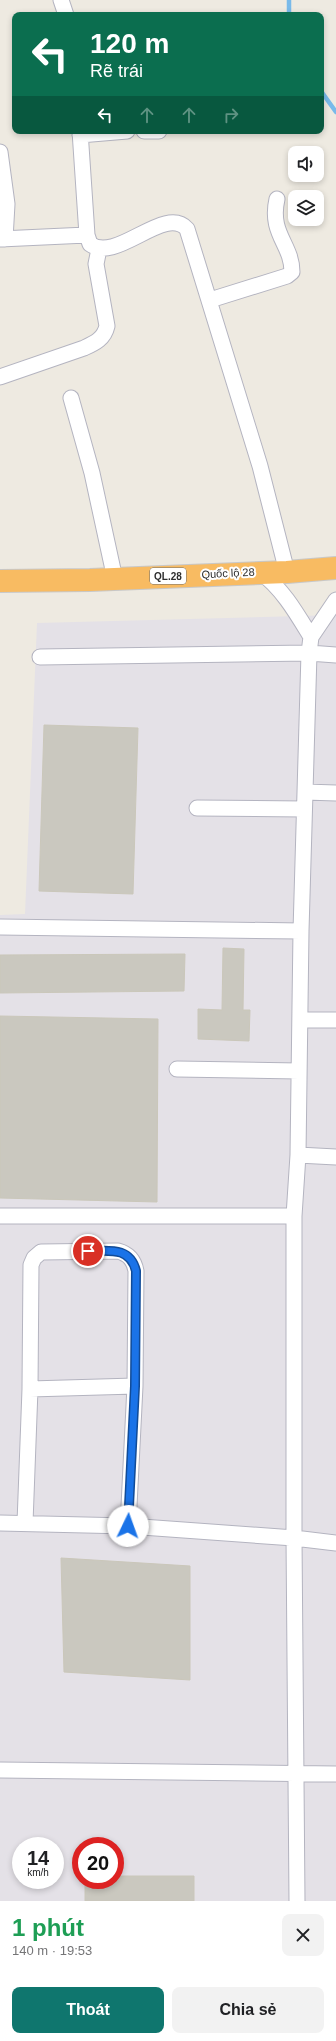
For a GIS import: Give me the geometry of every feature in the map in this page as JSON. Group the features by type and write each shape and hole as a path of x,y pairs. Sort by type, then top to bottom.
{"highway":[{"name":"Quốc lộ 28","path":"0,581 115,579 287,572 336,568"}],"street":[{"path":"61,0 65,12"},
{"path":"80,134 87,235 90,244 98,249 111,247 172,222 183,225 190,236 260,466 287,572"},
{"path":"0,152 7,204 2,239 87,235"},
{"path":"210,300 287,276 292,272 290,260 275,220 274,211 277,199"},
{"path":"0,377 90,345 97,342 105,334 107,326 96,264 98,249"},
{"path":"71,398 92,473 115,579"},
{"path":"260,572 272,580 290,603 312,637"},
{"path":"297,1901 294,1538 294,1216 298,1155 304,809 309,653 312,637 336,600"},
{"path":"40,657 309,653 336,655"},
{"path":"305,792 336,793"},
{"path":"198,808 304,809"},
{"path":"0,927 301,931"},
{"path":"301,1020 336,1020"},
{"path":"177,1069 299,1071"},
{"path":"298,1155 336,1157"},
{"path":"0,1216 294,1216"},
{"path":"25,1523 30,1390 31,1265 34,1258 41,1252 118,1251 125,1253 134,1262 136,1271 135,1386 128,1526"},
{"path":"30,1390 135,1386"},
{"path":"0,1523 128,1526 294,1538 336,1543"},
{"path":"0,1770 336,1774"}],"shaded area":[{"path":"336,615 336,1901 0,1901 0,915 25,914 37,623"}],"building":[{"path":"44,725 138,728 133,894 39,891"},
{"path":"223,948 244,949 243,1010 250,1010 249,1041 198,1039 198,1009 222,1010"},
{"path":"185,954 184,991 0,993 0,955"},
{"path":"0,1016 158,1019 157,1202 0,1198"},
{"path":"61,1558 190,1566 190,1680 64,1672"},
{"path":"124,1876 194,1876 194,1901 85,1901 85,1889 124,1889"}],"waterway":[{"path":"289,0 289,12"},
{"path":"324,95 336,112"}],"route":[{"path":"88,1251 118,1251 125,1253 134,1262 136,1271 135,1386 128,1526"}]}
